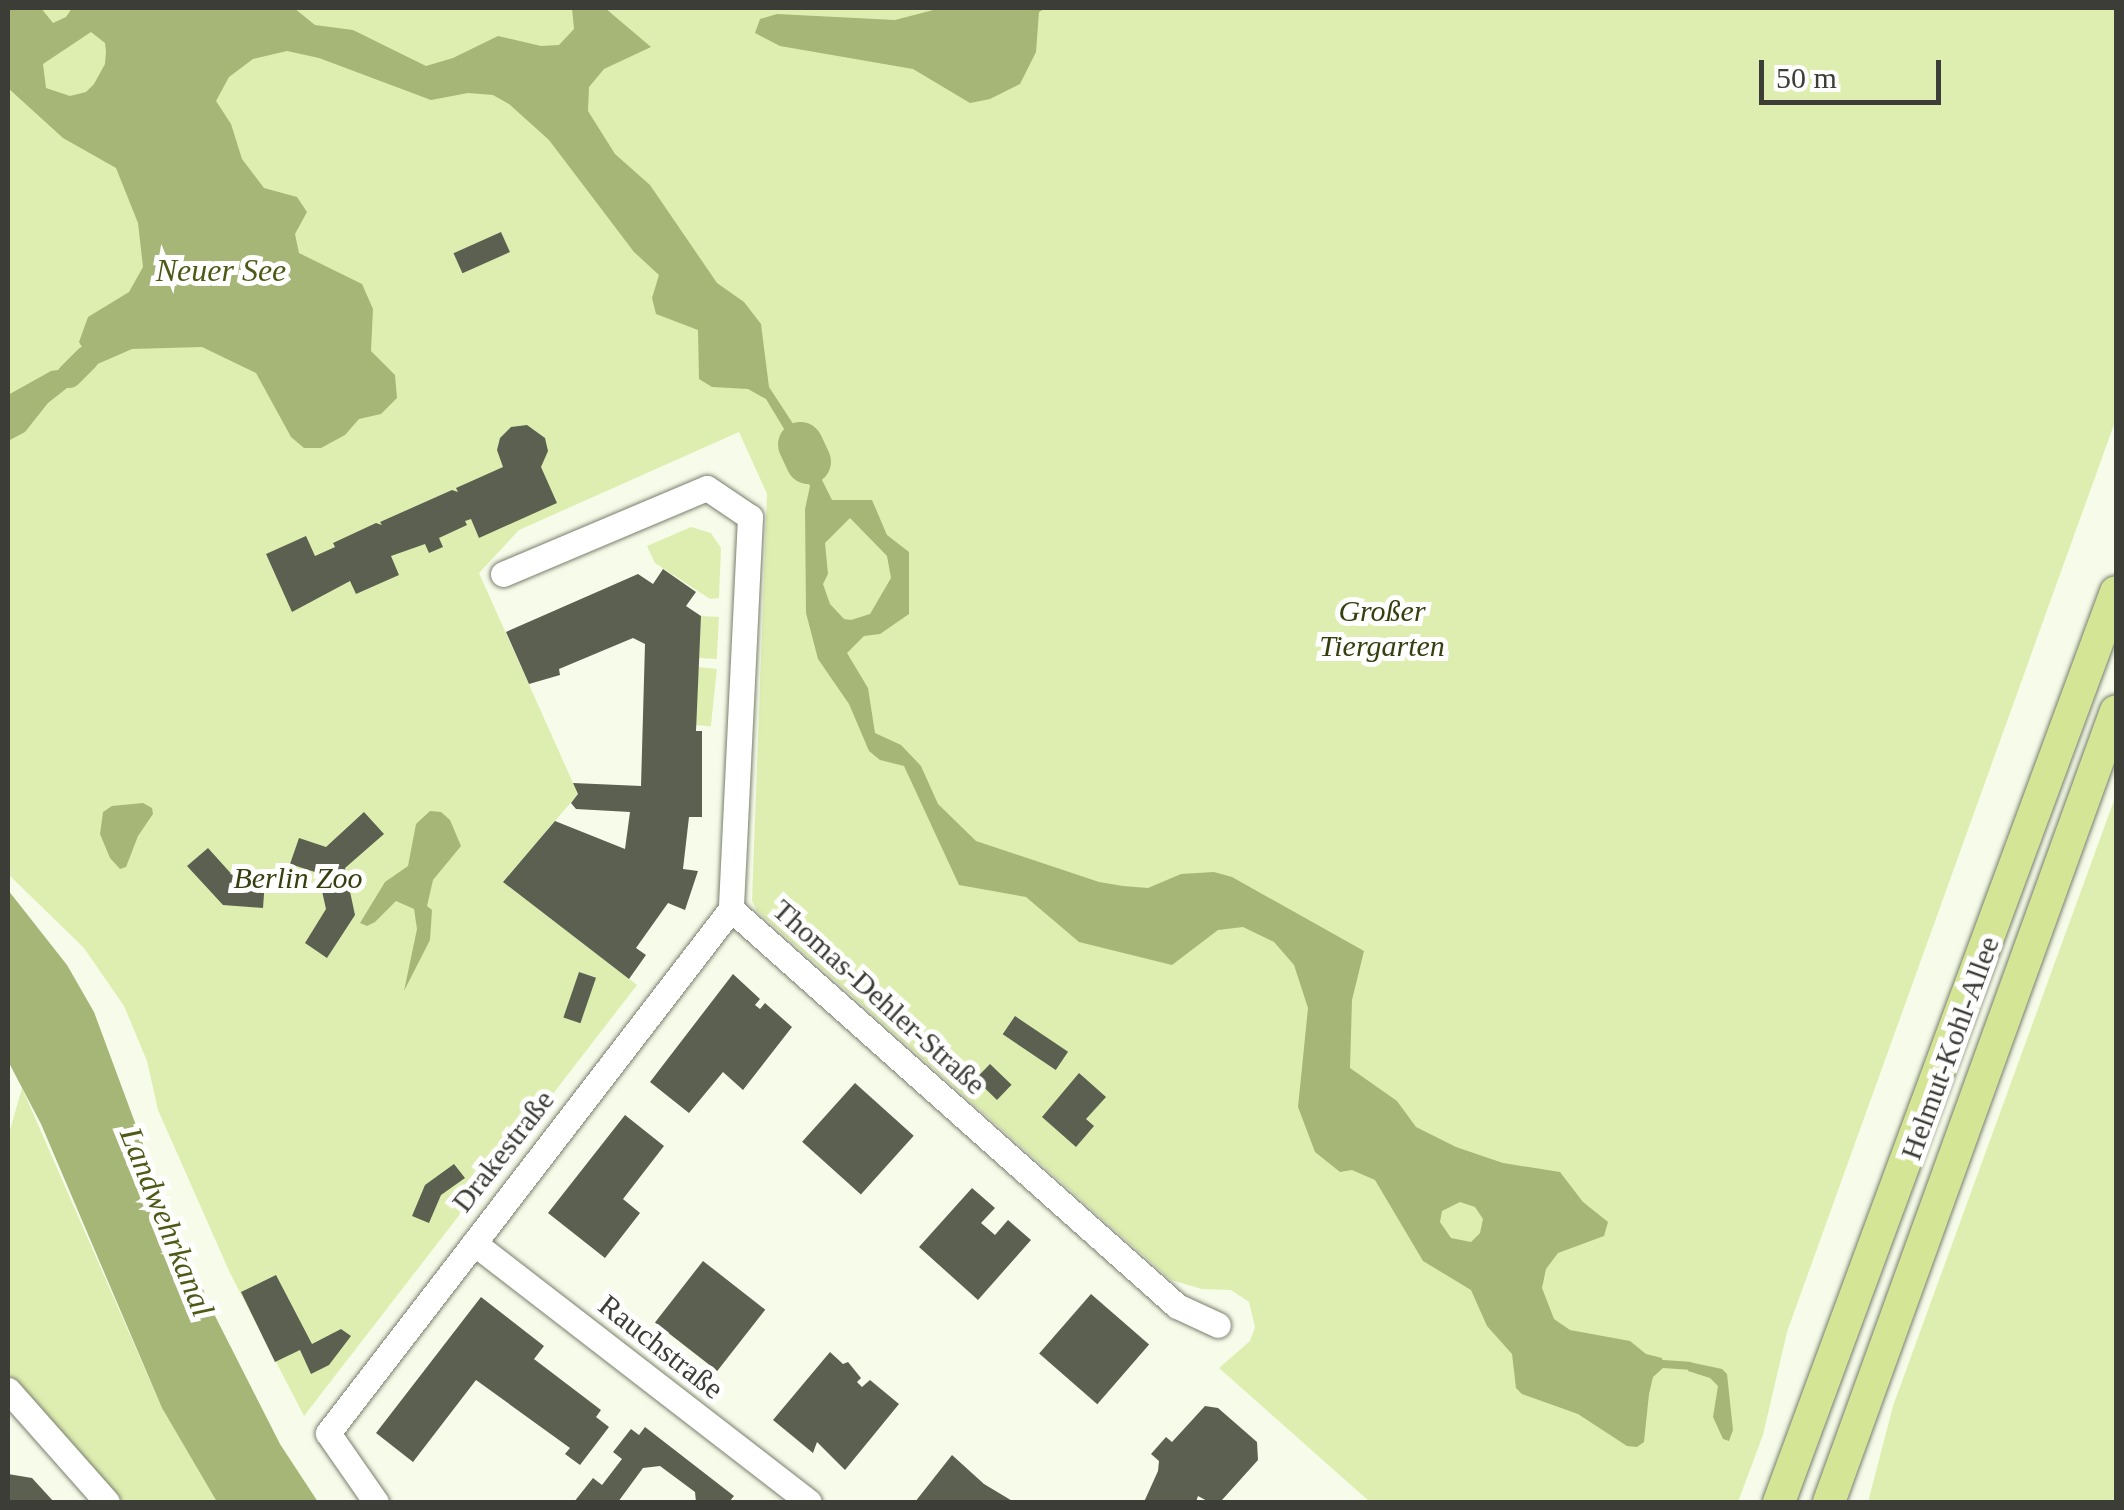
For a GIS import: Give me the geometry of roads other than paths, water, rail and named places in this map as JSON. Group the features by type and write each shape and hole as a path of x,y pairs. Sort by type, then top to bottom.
{"main road":[{"name":"Helmut-Kohl-Allee","path":"1780,1502 2116,592"},
{"name":"Helmut-Kohl-Allee","path":"1829,1502 2116,711"}],"street":[{"name":"Thomas-Dehler-Straße","path":"503,574 707,488 750,517 732,909 1176,1306 1218,1325"},
{"name":"Drakestraße","path":"376,1502 328,1433 732,909"},
{"name":"Rauchstraße","path":"474,1243 809,1502"},
{"path":"8,1390 107,1502"}],"water":[{"name":"Neuer See","path":"8,8 41,8 53,23 66,17 72,8 294,8 315,25 353,30 426,66 498,36 541,46 559,45 574,29 572,8 605,8 651,47 604,69 589,87 588,111 615,154 650,185 717,283 744,302 761,324 769,387 805,442 795,447 766,399 748,389 712,387 699,379 698,330 656,314 652,298 659,275 634,252 549,140 509,104 493,95 468,93 431,100 319,58 287,51 253,59 229,77 216,101 231,124 242,159 264,188 297,197 307,212 295,234 299,253 362,284 373,309 371,351 395,375 397,398 381,414 359,419 345,435 321,448 304,448 291,437 256,373 202,347 132,349 93,366 79,342 88,317 129,292 143,267 138,223 116,168 63,138 8,88","holes":["91,32 105,43 105,64 86,92 70,96 46,88 43,64"]},
{"path":"941,8 1046,8 1039,12 1036,52 1020,84 990,99 970,103 913,69 780,46 755,33 760,19 777,14 895,20"},
{"path":"64,369 71,381 67,388 48,403 25,432 8,441 8,395 51,371"},
{"path":"812,460 832,500 872,500 887,535 909,552 909,614 880,634 864,636 847,653 868,688 875,733 901,745 921,766 938,804 976,841 1099,882 1123,886 1148,888 1181,874 1214,872 1232,877 1364,951 1352,1000 1350,1068 1397,1101 1416,1127 1456,1147 1503,1163 1560,1172 1583,1202 1608,1222 1604,1236 1558,1253 1546,1269 1542,1288 1554,1319 1570,1330 1630,1341 1646,1354 1662,1358 1663,1368 1653,1377 1649,1394 1644,1442 1637,1447 1627,1446 1578,1414 1522,1394 1516,1388 1512,1354 1487,1326 1471,1290 1423,1261 1375,1180 1352,1170 1340,1172 1315,1152 1298,1107 1308,1008 1294,965 1274,942 1243,927 1218,930 1172,965 1079,942 1026,897 959,885 904,766 880,760 869,751 849,704 818,659 806,613 805,509 810,486 802,464","holes":["850,518 887,556 891,578 870,614 851,620 844,619 830,604 823,584 828,574 825,543","1460,1202 1475,1207 1483,1219 1480,1233 1471,1242 1451,1238 1440,1222 1442,1211"]},
{"path":"143,803 152,808 153,814 138,836 126,867 120,869 110,858 100,834 103,812 112,806"},
{"path":"430,811 441,812 450,820 461,846 433,880 427,906 432,910 430,940 404,991 417,929 414,909 396,901 375,922 367,926 360,923 385,882 408,866 416,824"},
{"name":"Landwehrkanal","path":"8,890 67,965 94,1012 157,1182 211,1308 280,1444 318,1502 217,1502 162,1408 41,1124 8,1061"},
{"path":"1689,1362 1722,1369 1727,1374 1733,1430 1729,1441 1723,1439 1713,1417 1718,1386 1710,1378 1688,1371"}],"waterway":[{"path":"69,375 86,358"},
{"path":"800,444 808,461"},
{"path":"1663,1364 1689,1366"}],"park label":[{"name":"Großer Tiergarten","path":"1382,628"},
{"name":"Berlin Zoo","path":"298,878"}]}
